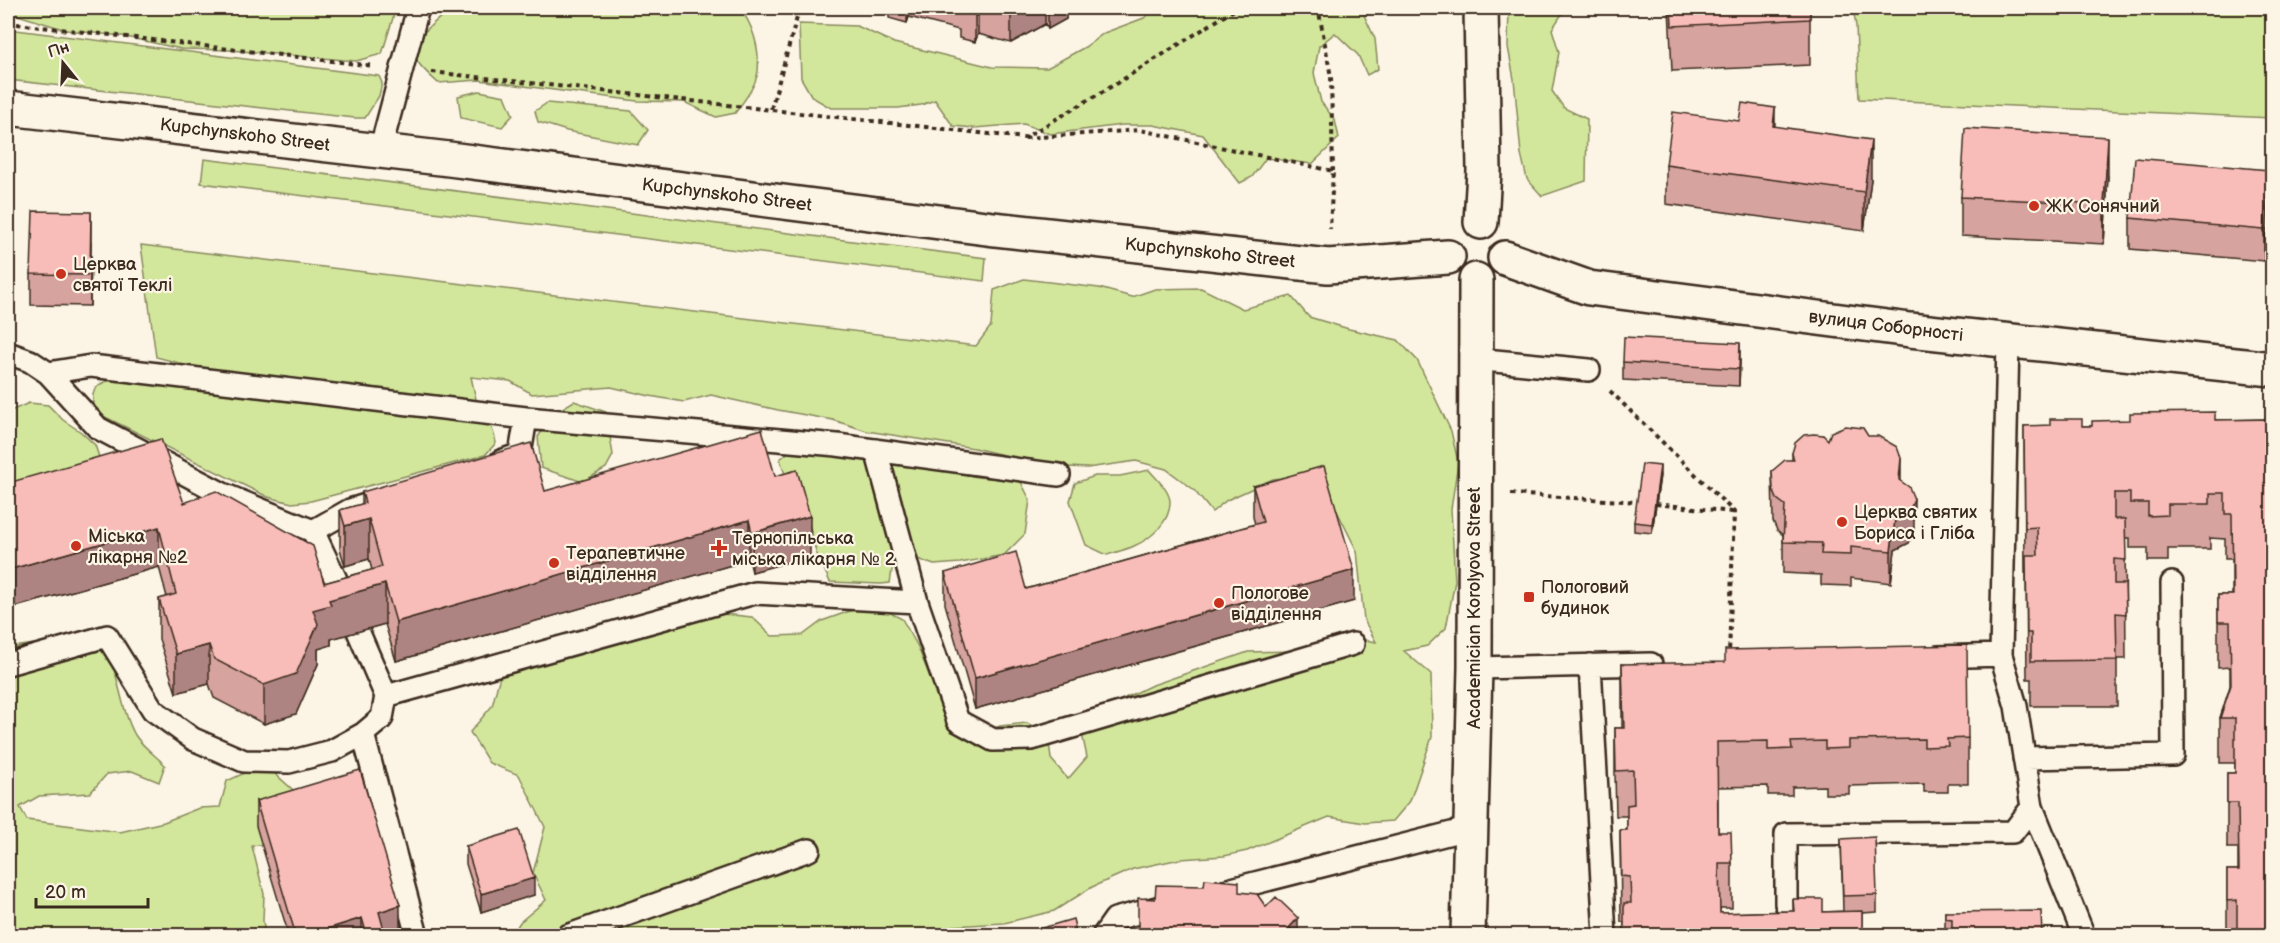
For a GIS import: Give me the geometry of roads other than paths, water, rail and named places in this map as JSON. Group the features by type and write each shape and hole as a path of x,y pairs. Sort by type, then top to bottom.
{"street":[{"path":"1481,8 1484,171 1481,222"},
{"name":"Kupchynskoho Street","path":"8,108 380,151 994,229 1328,266 1448,257"},
{"path":"1472,222 1481,222 1491,225 1503,239 1505,258 1494,274 1485,279 1476,280 1458,273 1448,257 1450,238 1455,231 1472,222"},
{"name":"вулиця Соборності","path":"1505,258 1589,288 1910,330 2272,369"},
{"name":"Academician Korolyova Street","path":"1468,936 1475,668 1476,280"}],"lane":[{"path":"380,151 418,8"},
{"path":"2008,341 2001,655 2016,706 2032,807 2084,936"},
{"path":"8,353 30,361 48,373 98,428 223,494 313,531 386,696 382,718 363,734 332,751 289,762 244,761 193,739 153,710 107,636 8,664"},
{"path":"1474,359 1589,370"},
{"path":"48,373 91,366 526,418 837,445 1059,475"},
{"path":"486,465 520,454 526,418"},
{"path":"876,450 917,602 958,722 993,740 1032,739 1353,644"},
{"path":"313,531 350,510 384,499"},
{"path":"2024,758 2173,755 2172,583"},
{"path":"386,696 755,593 917,602"},
{"path":"1918,657 2001,655"},
{"path":"1475,668 1671,663"},
{"path":"1590,665 1605,936"},
{"path":"363,734 417,936"},
{"path":"1786,904 1786,834 2013,832 2032,807"},
{"path":"1103,936 1114,919 1471,828"},
{"path":"567,936 809,850"}],"place":[{"name":"ЖК Сонячний","path":"2034,206"},
{"name":"Церква святої Теклі","path":"61,274"},
{"name":"Церква святих Бориса і Гліба","path":"1842,522"},
{"name":"Міська лікарня №2","path":"76,546"},
{"name":"Тернопільська міська лікарня № 2","path":"719,548"},
{"name":"Терапевтичне відділення","path":"554,563"},
{"name":"Пологовий будинок","path":"1529,597"},
{"name":"Пологове відділення","path":"1219,603"}]}
